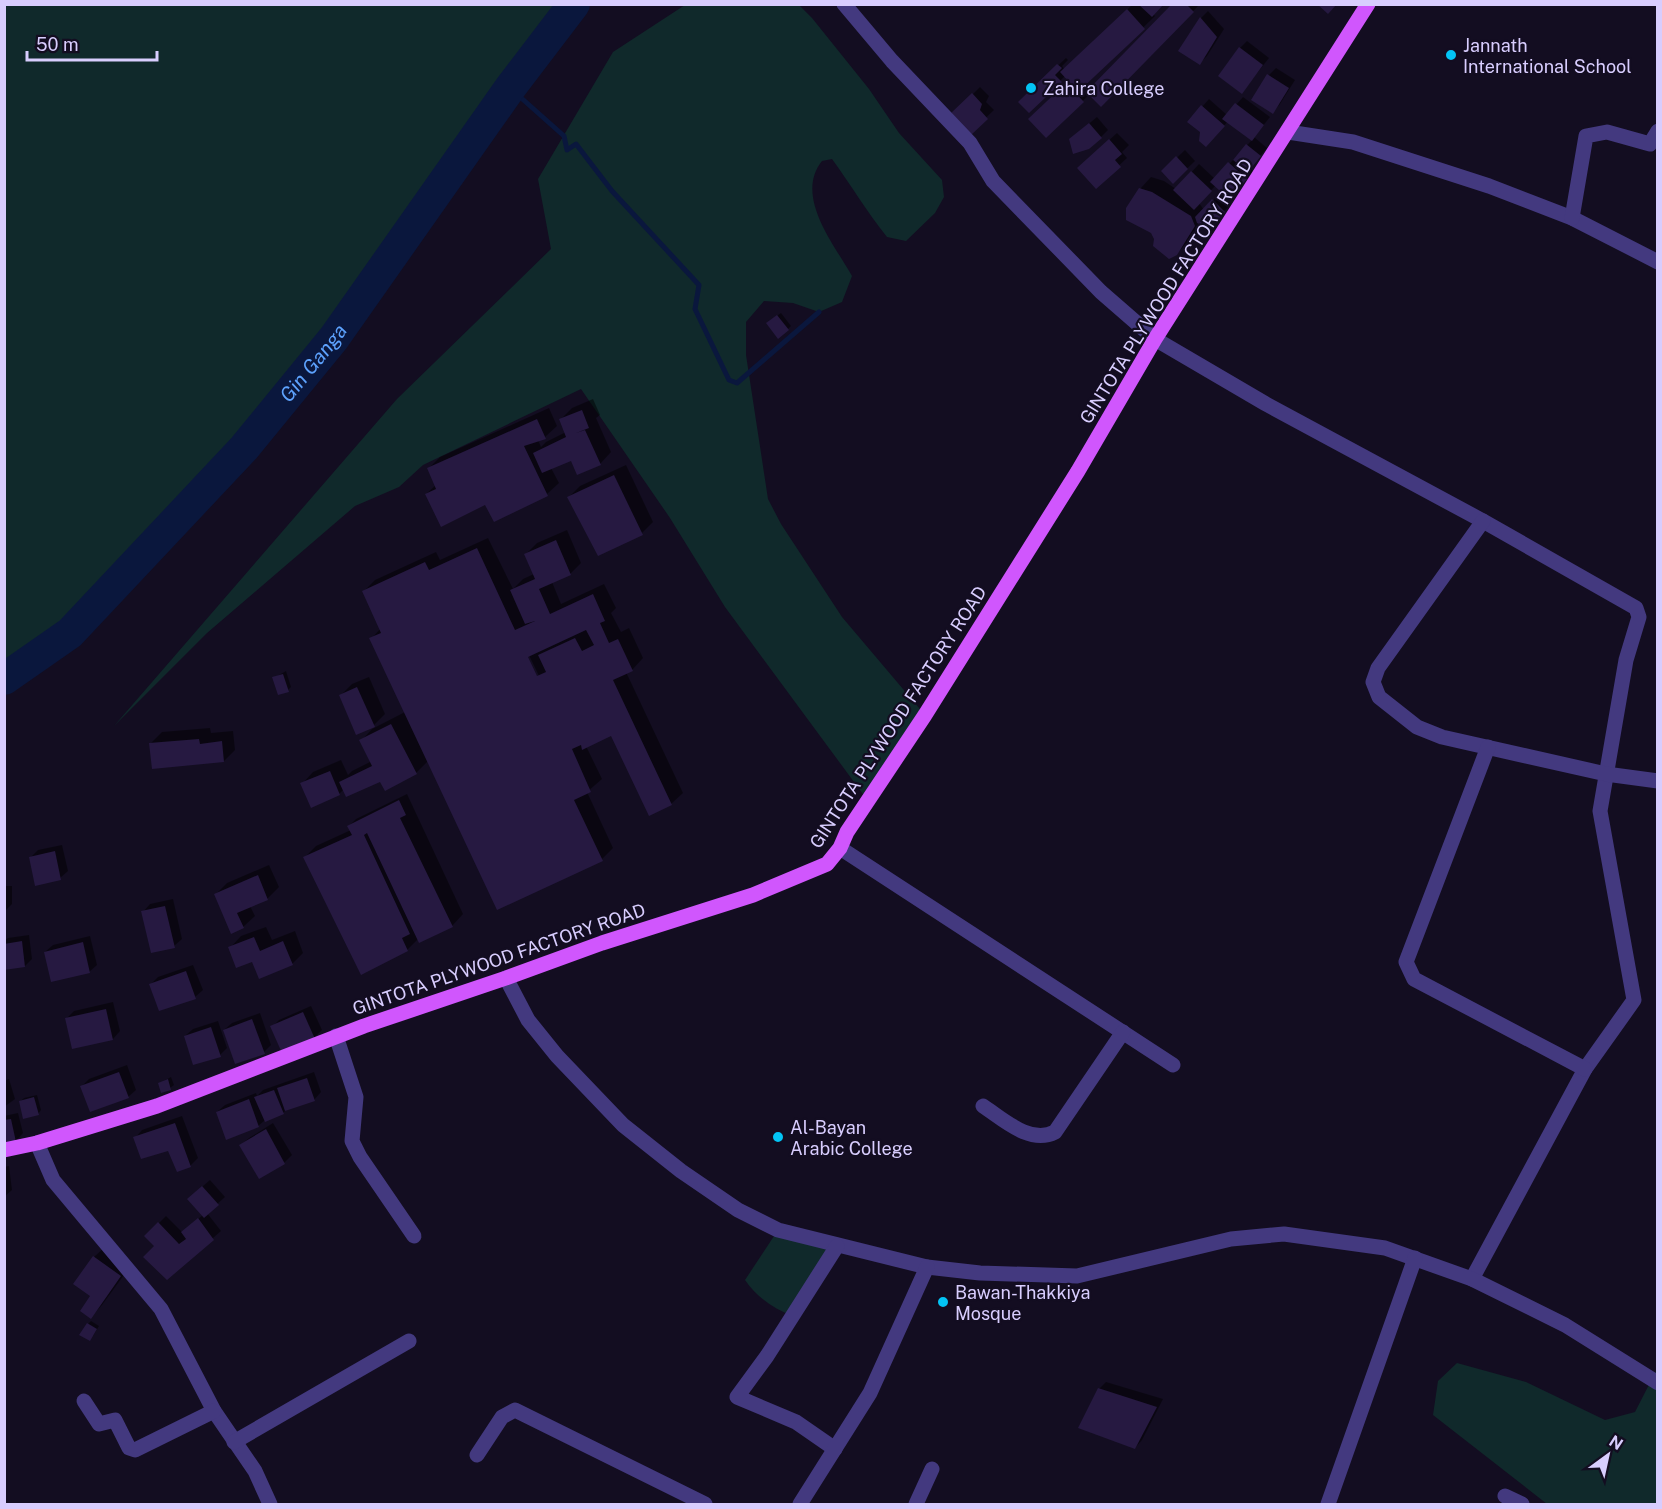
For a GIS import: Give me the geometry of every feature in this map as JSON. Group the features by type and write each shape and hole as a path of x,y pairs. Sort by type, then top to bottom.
{"main road":[{"name":"GINTOTA PLYWOOD FACTORY ROAD","path":"4,1150 38,1143 157,1106 336,1036 602,943 753,896 827,864 840,848 847,832 925,715 1078,471 1155,339 1368,4"}],"street":[{"path":"844,4 891,61 970,143 993,181 1101,292 1155,339 1266,404 1483,521 1636,609 1639,617 1626,660 1600,811 1634,1000 1585,1069 1472,1279"},
{"path":"1572,218 1586,136 1607,132 1650,144 1658,131"},
{"path":"1288,132 1353,142 1489,186 1572,218 1658,262"},
{"path":"1483,521 1378,668 1372,682 1379,697 1417,727 1442,737 1606,774 1658,781"},
{"path":"1488,747 1406,963 1414,979 1585,1069"},
{"path":"840,848 1173,1065"},
{"path":"506,978 528,1020 557,1056 623,1125 681,1171 738,1210 778,1230 927,1267 981,1273 1077,1276 1230,1239 1284,1234 1385,1248 1472,1279 1565,1325 1658,1383"},
{"path":"983,1106 1022,1132 1046,1136 1055,1132 1123,1032"},
{"path":"336,1036 356,1097 352,1142 414,1236"},
{"path":"38,1143 53,1180 161,1309 213,1411 255,1471 270,1504"},
{"path":"835,1449 796,1422 737,1397 767,1356 837,1246"},
{"path":"1328,1504 1342,1470 1380,1351 1415,1258"},
{"path":"800,1504 870,1393 927,1267"},
{"path":"234,1442 409,1341"},
{"path":"84,1401 99,1424 116,1420 129,1448 135,1450 213,1411"},
{"path":"477,1455 502,1417 515,1410 705,1504"},
{"path":"916,1504 932,1469"},
{"path":"1505,1496 1522,1504"}],"green space":[{"path":"5,4 574,5 510,88 334,338 244,448 70,633 5,679"},
{"path":"685,5 799,5 869,89 899,133 942,180 944,197 935,213 906,241 887,237 832,159 822,161 815,175 812,189 814,204 827,235 852,276 842,302 819,312 793,303 764,301 746,322 746,355 768,499 781,524 842,617 925,715 868,801 725,607 670,518 581,389 423,465 399,487 355,506 207,633 114,726 397,399 551,249 538,179 613,52"},
{"path":"778,1230 837,1246 793,1316 766,1302 745,1280"},
{"path":"1457,1363 1526,1382 1605,1420 1635,1412 1657,1369 1657,1504 1547,1504 1433,1415 1438,1381"}],"building":[{"path":"1138,4 1164,4 1152,17"},
{"path":"1172,4 1186,4 1194,12 1101,107 1086,92"},
{"path":"1317,4 1337,4 1328,14"},
{"path":"1127,9 1145,29 1078,92 1060,72"},
{"path":"1200,17 1217,37 1200,65 1178,51"},
{"path":"1239,47 1263,65 1242,94 1218,76"},
{"path":"1057,64 1062,68 1055,75 1062,82 1029,113 1018,102"},
{"path":"1267,74 1289,88 1273,114 1251,100"},
{"path":"1066,83 1084,102 1046,138 1028,119"},
{"path":"972,93 982,104 980,110 988,119 971,135 950,114"},
{"path":"1235,103 1264,125 1252,141 1222,119"},
{"path":"1201,105 1225,126 1206,147 1199,141 1200,132 1187,122"},
{"path":"1089,123 1102,138 1089,149 1073,154 1069,139"},
{"path":"1109,139 1122,154 1115,160 1121,167 1096,189 1077,168"},
{"path":"1246,144 1261,156 1248,172 1233,160"},
{"path":"1176,156 1188,169 1173,184 1161,171"},
{"path":"1228,162 1247,179 1229,199 1210,182"},
{"path":"1191,171 1212,191 1194,210 1173,190"},
{"path":"1139,188 1152,192 1191,216 1195,226 1177,255 1169,259 1153,246 1154,239 1151,233 1126,220 1126,208"},
{"path":"1212,199 1225,212 1209,229 1197,223 1195,217"},
{"path":"777,315 789,330 778,339 766,323"},
{"path":"582,410 589,428 576,433 585,430 601,465 577,475 571,461 542,473 533,453 566,437 559,419"},
{"path":"537,419 546,439 524,446 548,496 494,522 485,505 441,527 425,494 436,489 427,468"},
{"path":"614,475 643,535 598,556 567,497"},
{"path":"556,540 571,575 539,589 550,614 593,594 605,621 600,623 609,643 618,639 633,671 613,680 672,805 649,816 611,736 582,750 581,745 572,749 591,792 574,800 603,861 497,910 369,638 381,633 362,591 425,562 429,570 477,548 515,630 535,621 525,624 510,590 535,579 524,554","holes":["586,630 594,645 582,651 575,638 538,655 546,672 537,676 528,657"]},
{"path":"283,674 289,692 278,695 272,677"},
{"path":"357,687 375,727 356,735 339,695"},
{"path":"391,724 417,774 385,791 380,782 346,797 339,782 372,766 359,740"},
{"path":"199,739 200,744 222,741 224,762 152,769 149,743"},
{"path":"330,771 340,795 311,808 300,783"},
{"path":"399,800 406,815 400,818 453,927 419,943 367,833 364,835 410,934 402,938 408,951 361,975 303,857 352,835 347,826"},
{"path":"55,851 61,880 35,886 29,857"},
{"path":"258,875 268,900 237,913 244,928 231,934 214,894"},
{"path":"165,906 175,948 151,953 141,911"},
{"path":"254,937 260,951 283,941 293,965 259,979 252,962 236,968 228,947"},
{"path":"22,941 25,967 4,970 4,944"},
{"path":"83,942 90,973 51,982 44,952"},
{"path":"186,971 196,999 159,1011 149,984"},
{"path":"106,1009 113,1040 72,1049 65,1018"},
{"path":"303,1012 315,1039 282,1053 270,1026"},
{"path":"252,1019 265,1054 235,1064 223,1030"},
{"path":"211,1027 221,1057 193,1065 184,1036"},
{"path":"119,1072 129,1098 90,1112 80,1086"},
{"path":"307,1078 315,1101 285,1111 277,1088"},
{"path":"168,1079 171,1090 161,1093 158,1083"},
{"path":"274,1090 284,1114 265,1122 254,1097"},
{"path":"34,1097 39,1115 23,1119 19,1101"},
{"path":"249,1099 259,1127 226,1140 216,1112"},
{"path":"11,1119 16,1142 4,1145 4,1120"},
{"path":"175,1123 191,1167 177,1172 168,1151 141,1159 133,1137"},
{"path":"266,1129 285,1164 259,1179 239,1145"},
{"path":"202,1186 219,1205 204,1218 187,1199"},
{"path":"198,1218 214,1240 167,1280 143,1257 154,1246 144,1236 158,1222 179,1244 186,1239 181,1232"},
{"path":"93,1256 121,1276 91,1319 80,1311 90,1296 73,1284"},
{"path":"87,1323 97,1329 90,1341 79,1335"},
{"path":"1098,1388 1157,1407 1135,1449 1078,1428"}],"waterway":[{"name":"Gin Ganga","path":"4,679 70,633 244,448 334,338 510,88 574,4"},
{"path":"510,88 564,136 567,150 576,144 612,191 699,285 695,309 729,380 737,383 819,312"}],"place":[{"name":"Jannath International School","path":"1451,55"},
{"name":"Zahira College","path":"1031,88"},
{"name":"Al-Bayan Arabic College","path":"778,1137"},
{"name":"Bawan-Thakkiya Mosque","path":"943,1302"}]}
